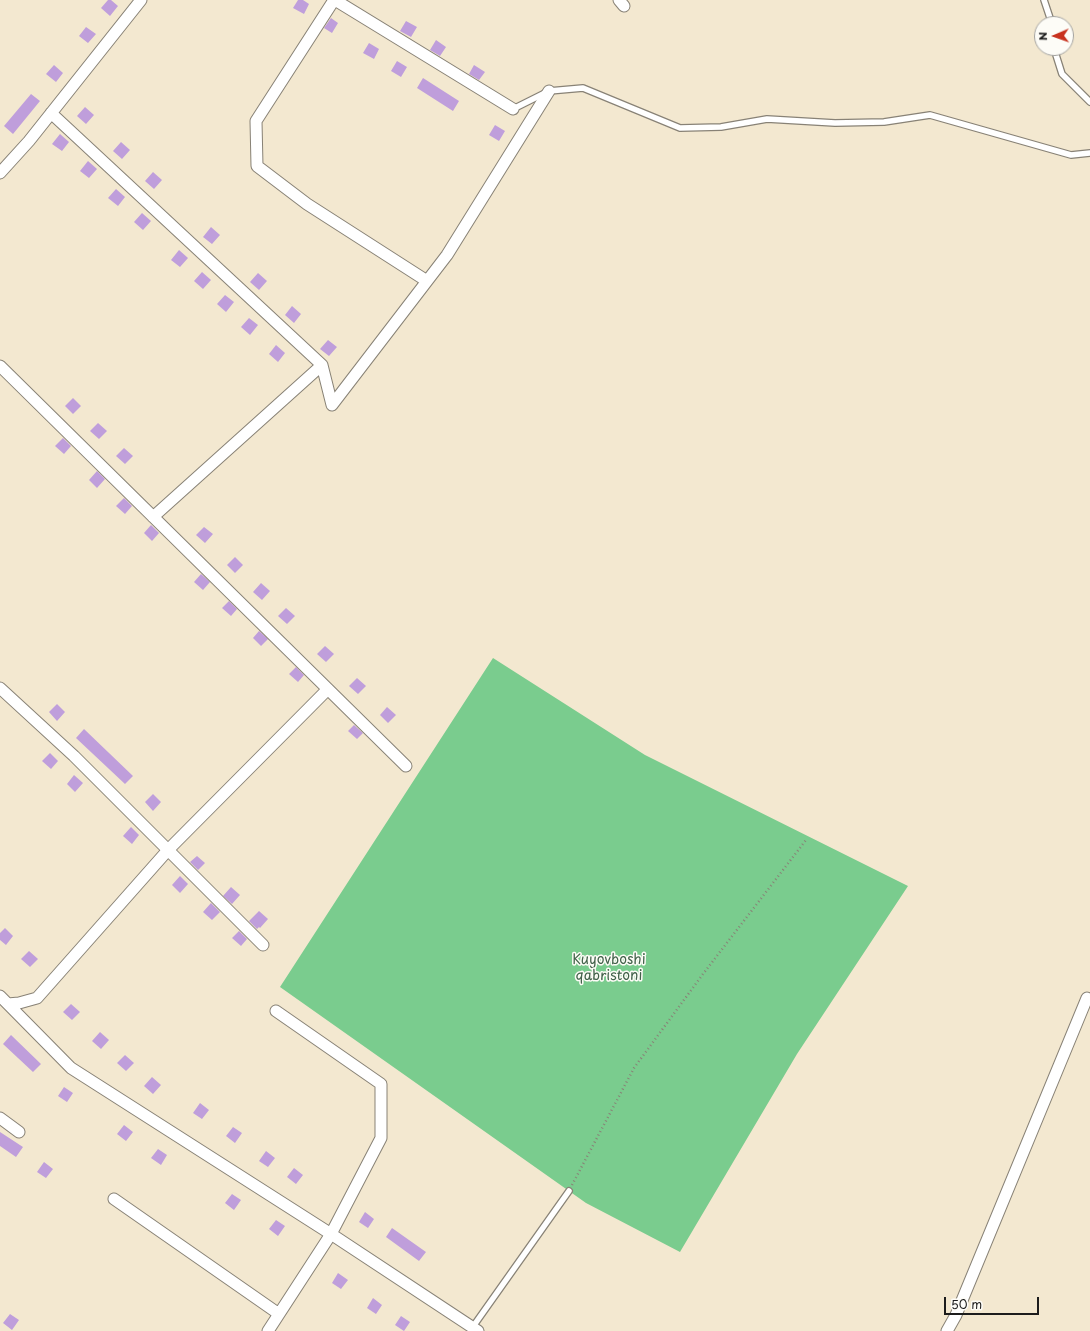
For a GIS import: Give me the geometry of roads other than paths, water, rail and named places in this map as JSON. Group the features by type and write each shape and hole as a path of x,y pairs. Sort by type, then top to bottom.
{"street":[{"path":"0,173 29,141 141,0"},
{"path":"427,281 307,204 257,166 256,121 335,0 513,109"},
{"path":"51,113 322,365 332,405 447,256 549,91"},
{"path":"153,517 322,365"},
{"path":"0,366 406,766"},
{"path":"0,688 74,756 263,945"},
{"path":"8,1004 38,998 168,850 328,689"},
{"path":"0,996 71,1068 331,1234 475,1329"},
{"path":"947,1331 956,1315 1089,999"},
{"path":"268,1331 331,1234 381,1138 381,1084 276,1011"},
{"path":"0,1118 19,1132"},
{"path":"114,1199 279,1314"}],"lane":[{"path":"1044,0 1049,16"},
{"path":"1056,56 1062,74 1090,102"},
{"path":"513,109 549,91 583,88 680,128 721,127 767,119 835,123 884,122 930,115 1071,155 1090,153"},
{"path":"475,1329 569,1192"}],"park label":[{"name":"Kuyovboshi qabristoni","path":"609,968"}]}
